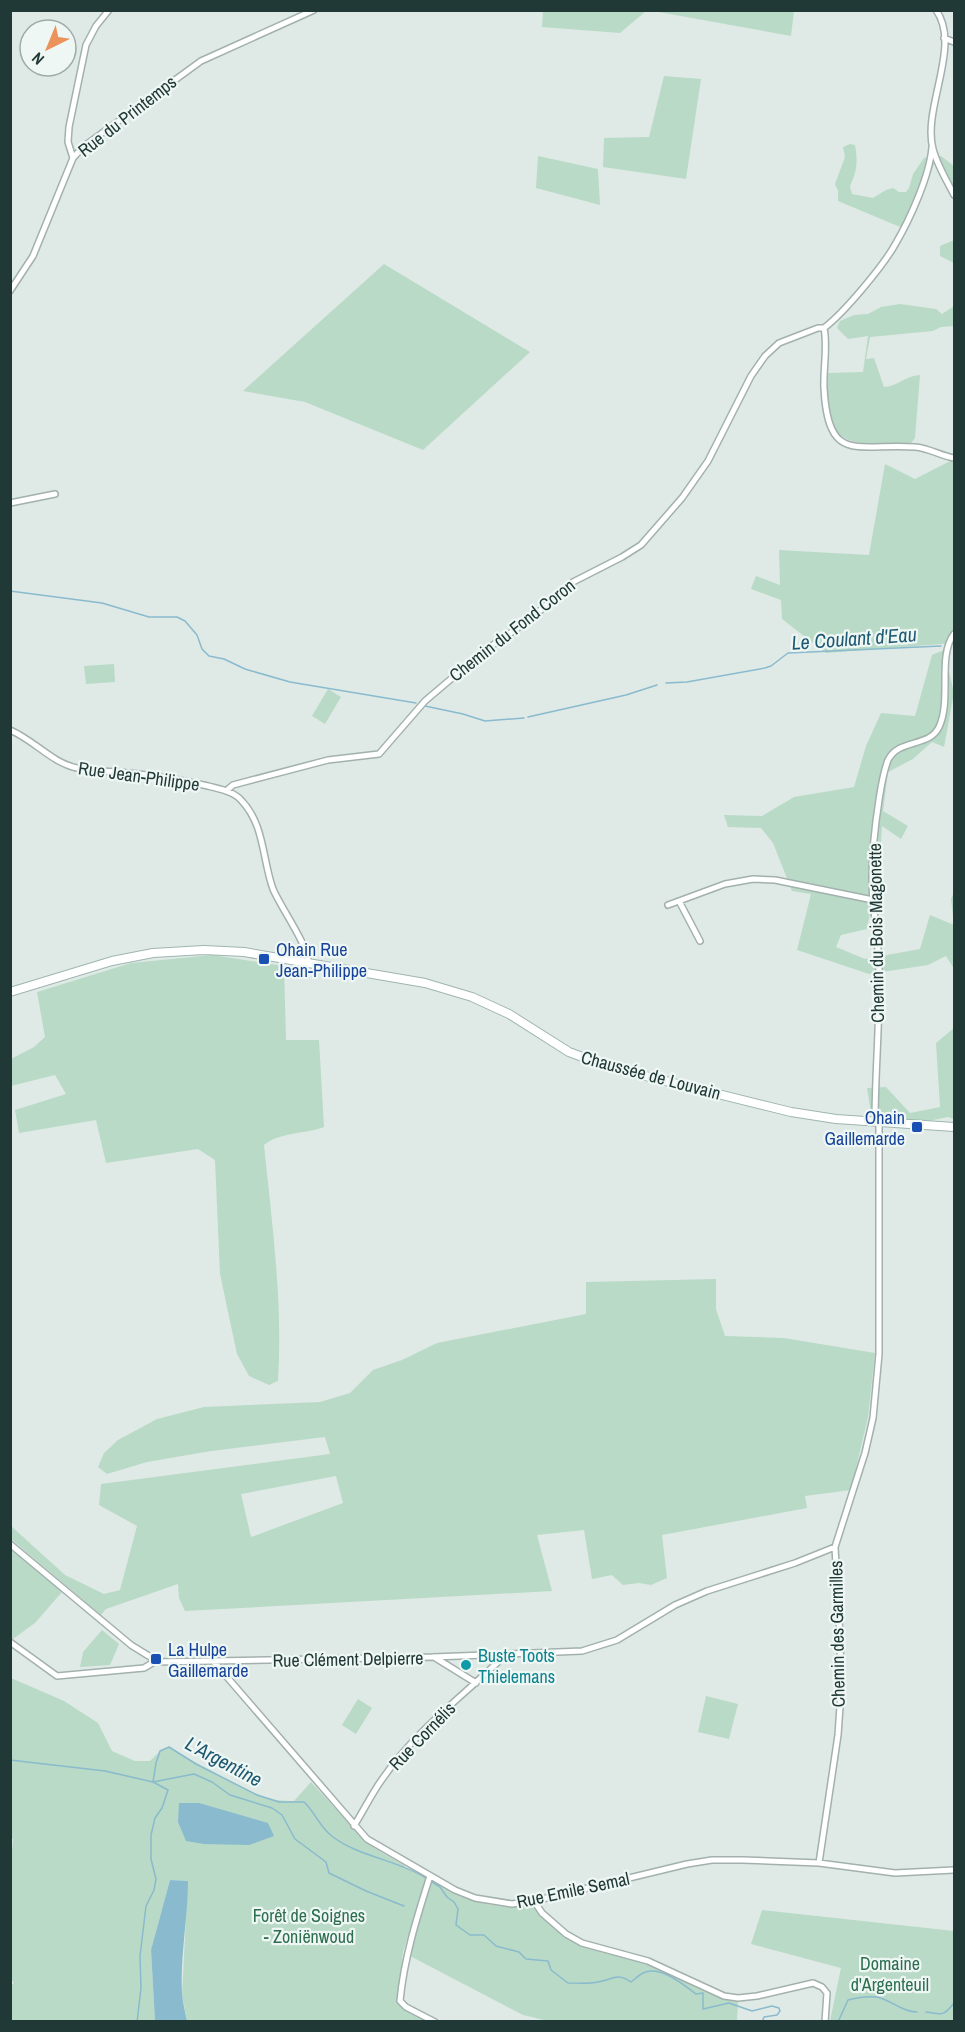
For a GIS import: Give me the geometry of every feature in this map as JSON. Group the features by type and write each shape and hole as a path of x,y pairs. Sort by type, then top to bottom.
{"main road":[{"name":"Chaussée de Louvain","path":"10,992 112,961 175,951 244,952 425,983 472,997 508,1014 569,1052 609,1067 791,1112 836,1119 954,1127"}],"street":[{"path":"73,158 68,142 69,127 86,45 92,32 109,10"},
{"name":"Rue du Printemps","path":"10,291 33,256 73,158 83,147 201,61 301,13 314,10"},
{"path":"936,10 942,20 944,38 932,127 932,147 926,174 896,243 839,315 824,328 826,336 823,380 825,410 831,431 842,441 859,447 917,448 954,458"},
{"path":"944,38 954,42"},
{"path":"932,147 954,195"},
{"name":"Chemin du Fond Coron","path":"226,791 233,785 328,760 379,754 425,701 484,651 528,621 573,582 632,552 641,545 682,498 708,461 751,376 765,356 779,343 824,328"},
{"path":"10,504 55,494"},
{"name":"Chemin du Bois Magonette","path":"877,1122 879,975 873,900 873,848 878,808 886,767 894,751 902,746 928,739 939,726 948,650 954,634"},
{"name":"Rue Jean-Philippe","path":"10,729 58,760 78,769 160,776 226,791 239,797 259,830 272,886 305,949 308,962"},
{"path":"668,905 725,884 753,879 775,880 873,900"},
{"path":"679,901 700,941"},
{"name":"Chemin des Garmilles","path":"819,1863 838,1735 841,1692 840,1616 835,1547 859,1475 873,1418 879,1354 877,1122"},
{"path":"10,1544 131,1645 152,1658 154,1662"},
{"name":"Rue Clément Delpierre","path":"10,1642 50,1674 57,1676 144,1668 154,1662 568,1653 599,1647 634,1631 682,1602 707,1591 795,1563 835,1547"},
{"name":"Rue Cornélis","path":"354,1826 382,1778 396,1761 498,1662 499,1654"},
{"name":"Rue Clément Delpierre","path":"433,1657 476,1683"},
{"name":"Rue Emile Semal","path":"214,1662 354,1826 376,1846 475,1898 512,1904 534,1901 712,1860 819,1863 895,1873 954,1870"},
{"path":"430,1876 412,1930 400,1996 401,2004 435,2022"},
{"path":"534,1901 542,1913 566,1934 582,1943 648,1961 724,1996 738,1998 757,1996 813,1983 818,1984 827,1993 825,2022"}],"green space":[{"path":"543,10 646,11 620,33 542,27"},
{"path":"794,10 791,36 653,11"},
{"path":"664,76 701,79 686,179 603,167 604,138 649,137"},
{"path":"850,144 855,145 856,156 855,171 850,186 852,194 873,198 893,188 899,192 906,192 913,174 924,158 941,156 954,166 954,190 943,166 934,164 918,207 905,229 838,201 835,184 845,157 843,147"},
{"path":"538,156 598,169 600,205 536,188"},
{"path":"954,240 954,263 940,256 940,246"},
{"path":"384,264 530,352 423,450 305,402 243,391"},
{"path":"900,304 936,309 942,314 954,306 954,326 941,327 933,331 870,337 866,359 874,358 884,387 920,375 915,438 910,444 874,444 851,441 835,428 830,416 828,373 863,372 868,336 848,339 837,328 840,321 854,315 868,314 881,307"},
{"path":"954,459 954,643 826,653 782,619 781,600 751,589 756,576 780,585 779,550 869,555 885,464 915,479"},
{"path":"944,650 954,693 944,747 932,742 913,759 888,772 883,811 908,826 901,839 882,826 880,858 867,929 841,935 836,947 865,959 920,949 930,915 954,925 954,969 946,956 928,965 869,974 797,950 811,894 792,891 773,843 761,828 728,827 724,815 762,816 794,797 854,787 866,746 881,713 915,716 932,655"},
{"path":"114,664 115,682 86,684 84,666"},
{"path":"328,689 341,697 325,724 312,716"},
{"path":"954,892 954,925 951,899"},
{"path":"212,955 284,966 286,1040 319,1040 324,1127 285,1135 264,1145 276,1263 279,1322 278,1381 269,1385 249,1376 237,1354 220,1274 215,1160 198,1149 106,1163 96,1120 19,1133 15,1110 66,1094 55,1075 11,1086 11,1059 34,1047 45,1037 37,992 131,963"},
{"path":"954,1028 954,1119 948,1117 919,1123 873,1126 867,1088 886,1087 910,1113 940,1107 936,1043"},
{"path":"716,1279 716,1309 725,1336 784,1338 875,1353 868,1417 851,1490 805,1496 807,1508 662,1535 667,1578 651,1585 639,1583 623,1585 612,1575 592,1579 584,1530 537,1535 552,1591 185,1611 179,1598 178,1584 106,1609 101,1615 11,1539 10,1525 65,1575 104,1594 120,1590 137,1526 99,1505 101,1484 330,1454 325,1437 211,1451 147,1462 107,1474 98,1467 104,1453 118,1440 157,1419 204,1407 320,1402 350,1393 373,1370 402,1360 437,1343 586,1314 586,1282","holes":["336,1476 343,1503 251,1537 241,1494"]},
{"path":"11,1549 62,1592 35,1623 13,1639 10,1638"},
{"path":"102,1630 119,1644 110,1665 80,1667 83,1652"},
{"name":"Forêt de Soignes - Zoniënwoud","path":"11,1678 64,1701 98,1723 112,1751 135,1761 150,1761 160,1751 169,1747 249,1790 283,1801 294,1801 311,1782 365,1841 405,1868 426,1878 403,1952 398,2002 401,2006 431,2021 187,2021 182,1994 188,1881 170,1880 151,1950 155,2021 11,2021 10,1985 14,1983 10,1978 10,1874 13,1839 10,1837"},
{"path":"706,1696 738,1704 729,1739 698,1732"},
{"path":"358,1699 372,1708 356,1734 342,1725"},
{"path":"432,1882 491,1905 533,1904 540,1915 581,1946 647,1964 704,1991 738,2001 737,2021 548,2021 523,2015 410,1956"},
{"name":"Domaine d'Argenteuil","path":"762,1910 954,1931 954,2021 830,2021 841,1968 751,1944"}],"water":[{"path":"179,1803 199,1803 268,1823 274,1836 249,1845 204,1844 186,1841 178,1822"},
{"path":"170,1880 188,1881 182,1980 182,1997 187,2021 155,2021 151,1950"}],"waterway":[{"path":"10,591 102,603 149,617 177,617 185,621 197,635 202,649 209,656 224,659 245,669 290,682 416,703"},
{"name":"Le Coulant d'Eau","path":"666,683 687,682 765,668 788,653 941,646"},
{"path":"528,717 626,695 657,685"},
{"path":"425,706 485,721 524,718"},
{"name":"L'Argentine","path":"137,2022 141,1988 140,1956 146,1906 154,1890 156,1879 151,1859 151,1835 155,1818 162,1808 168,1790 153,1782 160,1751 169,1747 196,1764 257,1795 279,1802 304,1802 328,1833 344,1844 426,1878"},
{"name":"L'Argentine","path":"10,1760 105,1771 153,1782 194,1774 212,1782 230,1795 272,1808 282,1815 295,1839 326,1862 329,1873 404,1906"},
{"name":"L'Argentine","path":"432,1882 440,1887 458,1909 456,1925 470,1935 484,1935 496,1946 519,1952 526,1959 548,1961 551,1970 568,1983 594,1983 618,1977 631,1982 650,1971 664,1973 696,1994 703,1993 703,2009 729,2003 752,2011 772,2006 779,2008 777,2015 764,2017 762,2022"},
{"name":"L'Argentine","path":"838,2022 848,2000 862,1997 877,1997 906,2010 917,2012"},
{"name":"L'Argentine","path":"926,2012 942,2014 954,2003"}],"place":[{"name":"Ohain Rue Jean-Philippe","path":"264,959"},
{"name":"Ohain Gaillemarde","path":"917,1127"},
{"name":"La Hulpe Gaillemarde","path":"156,1659"},
{"name":"Buste Toots Thielemans","path":"466,1665"}]}
